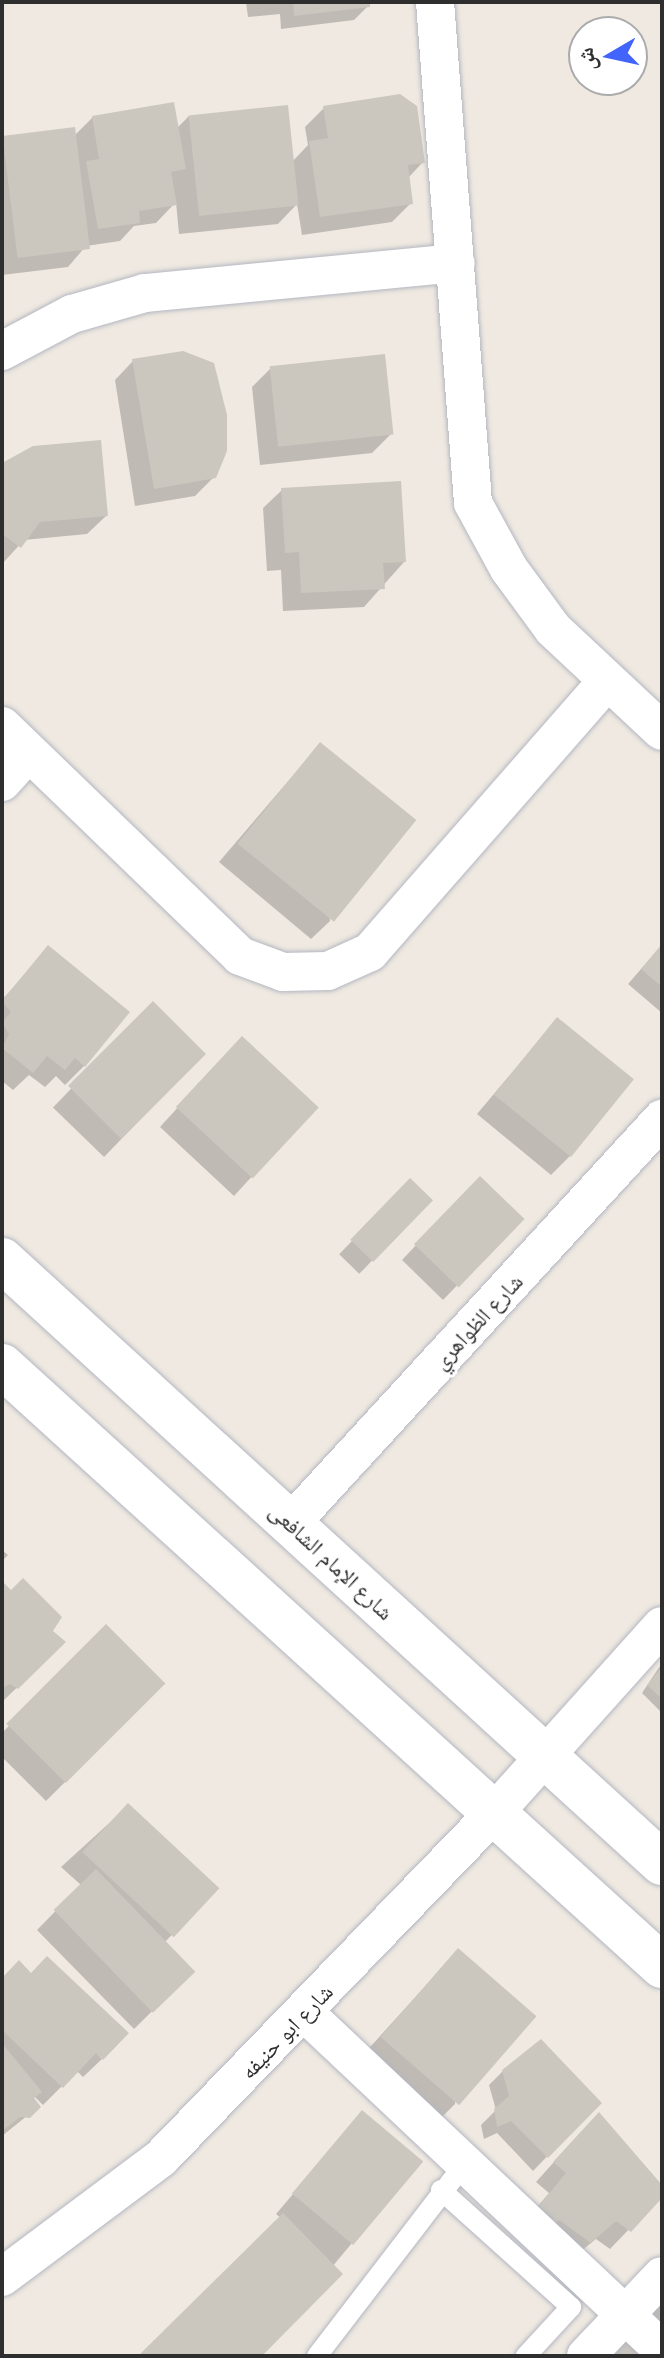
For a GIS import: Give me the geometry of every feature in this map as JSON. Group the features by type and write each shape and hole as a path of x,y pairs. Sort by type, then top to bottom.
{"street":[{"path":"435,2 473,503 509,569 553,629 606,682 662,731"},
{"path":"2,351 72,314 145,293 456,263"},
{"path":"2,726 240,956 283,972 328,971 370,952 606,682"},
{"path":"2,782 29,752"},
{"name":"شارع الظواهري","path":"291,1523 662,1119"},
{"name":"شارع الإمام الشافعى","path":"2,1260 662,1863"},
{"path":"2,1366 662,1966"},
{"name":"شارع ابو حنيفه","path":"2,2277 161,2158 305,2013 546,1758 662,1626"},
{"path":"305,2013 453,2176 625,2314 662,2349"},
{"path":"586,2356 662,2276"}],"lane":[{"path":"317,2356 453,2176 571,2307 526,2356"}],"building":[{"path":"293,2 370,2 370,7 294,16"},
{"path":"400,94 417,106 425,163 408,165 413,204 320,217 309,141 328,138 323,106"},
{"path":"174,102 186,169 171,172 177,205 139,211 140,223 98,229 86,161 99,159 92,116"},
{"path":"288,105 299,205 199,216 189,115"},
{"path":"75,127 90,249 18,258 3,136"},
{"path":"183,351 214,363 227,415 227,451 216,478 154,489 132,359"},
{"path":"385,354 393,435 278,447 270,366"},
{"path":"101,440 108,516 40,522 21,548 2,534 2,463 33,446"},
{"path":"401,481 406,562 383,563 385,589 301,593 299,552 285,553 281,488"},
{"path":"320,742 416,820 334,922 238,844"},
{"path":"662,944 662,987 641,969"},
{"path":"48,945 130,1012 85,1067 75,1058 65,1070 47,1056 33,1073 2,1048 9,1034 2,1023 11,1012 2,1001"},
{"path":"153,1001 206,1054 121,1139 68,1086"},
{"path":"557,1017 634,1079 571,1157 494,1095"},
{"path":"242,1036 319,1108 253,1179 176,1107"},
{"path":"480,1176 525,1219 459,1287 414,1244"},
{"path":"410,1178 433,1200 373,1262 350,1240"},
{"path":"23,1578 62,1617 53,1631 66,1642 18,1689 10,1684 2,1688 2,1581 11,1590"},
{"path":"106,1624 165,1683 66,1783 6,1724"},
{"path":"662,1667 662,1699 647,1685"},
{"path":"128,1803 219,1888 174,1937 82,1852"},
{"path":"96,1869 195,1972 153,2013 54,1910"},
{"path":"458,1948 536,2016 459,2105 381,2037"},
{"path":"47,1956 129,2033 103,2060 96,2053 63,2088 2,2030 2,1978 19,1960 31,1973"},
{"path":"541,2039 602,2103 548,2158 511,2121 497,2127 494,2109 509,2096 502,2070"},
{"path":"2,2043 42,2092 34,2098 41,2107 30,2118 20,2117 2,2131"},
{"path":"362,2110 423,2161 353,2245 292,2193"},
{"path":"599,2112 662,2185 662,2198 631,2232 616,2221 591,2243 559,2220 551,2227 534,2212 566,2173 553,2162"},
{"path":"283,2213 343,2274 262,2356 138,2356"},
{"path":"622,2337 643,2356 604,2356"}]}
